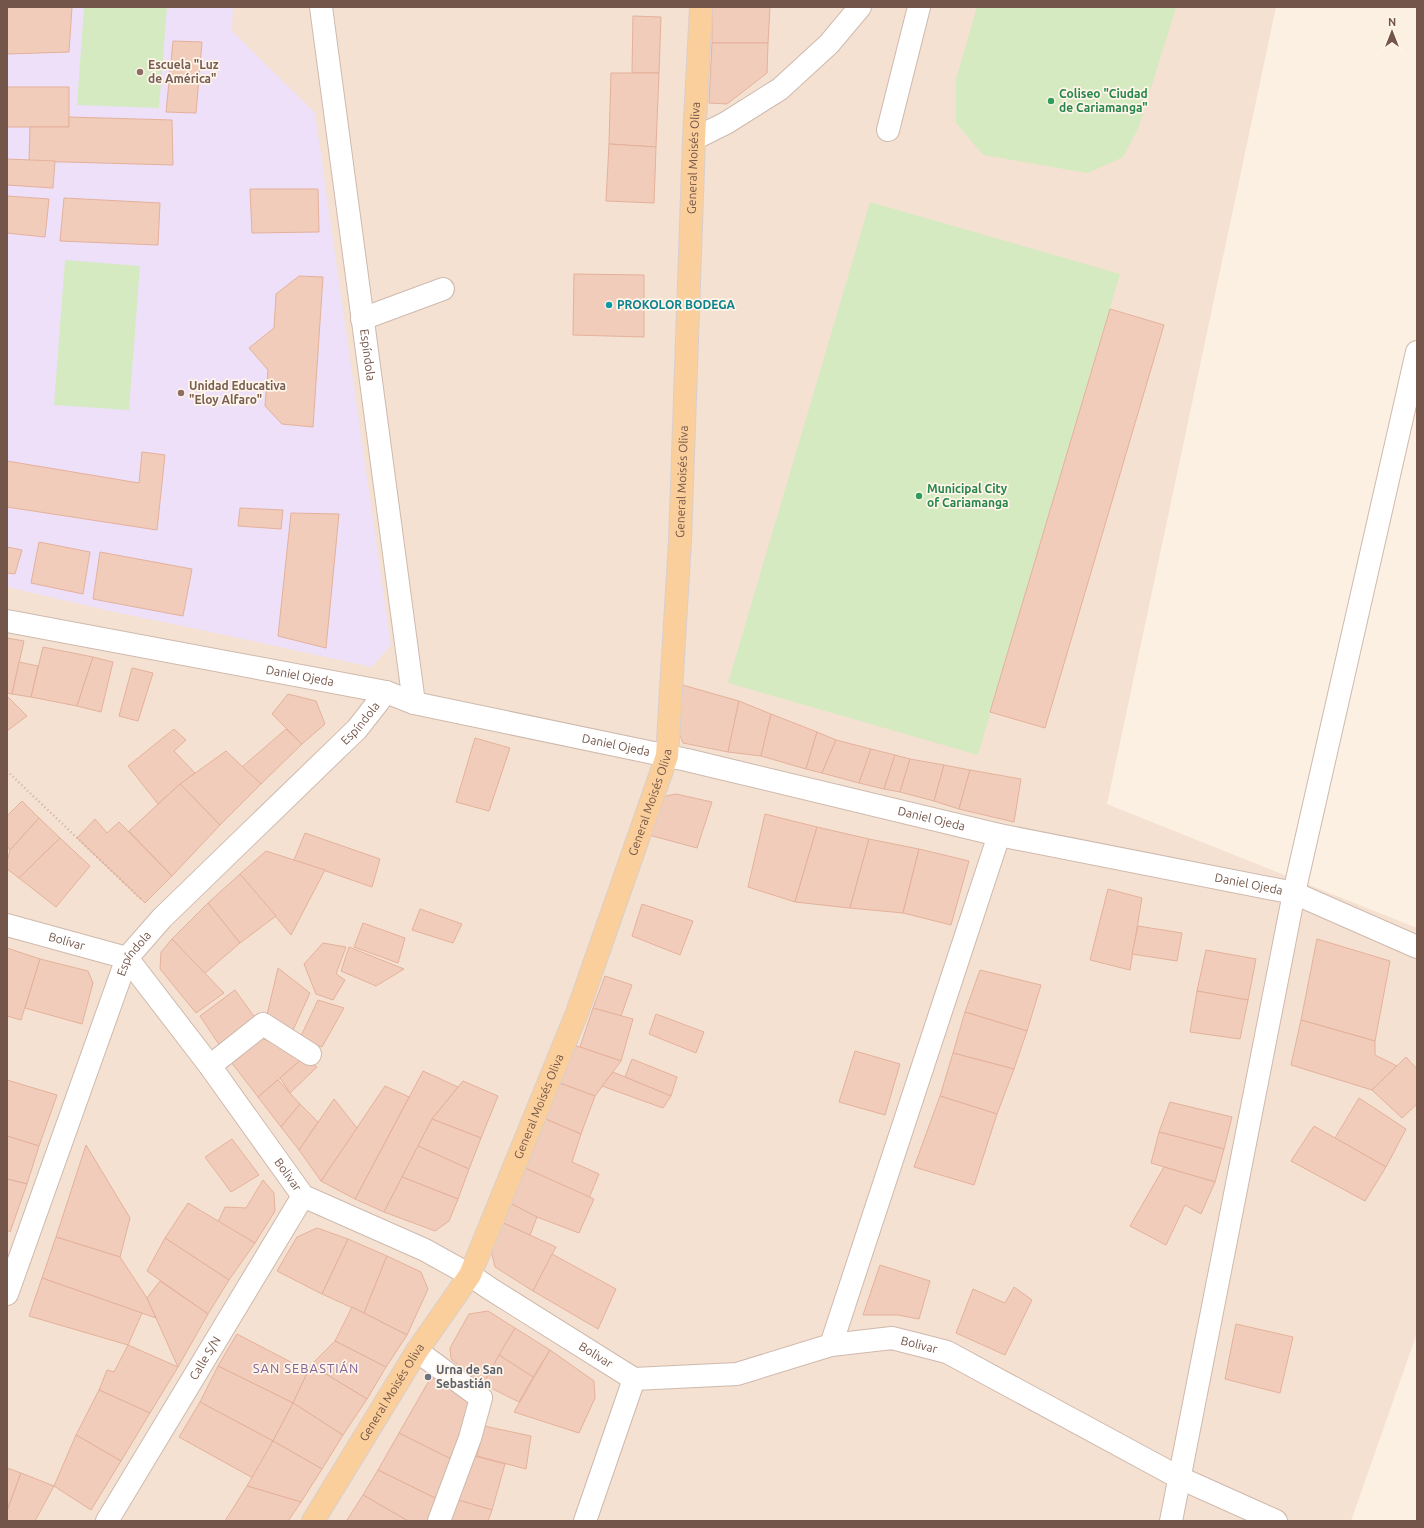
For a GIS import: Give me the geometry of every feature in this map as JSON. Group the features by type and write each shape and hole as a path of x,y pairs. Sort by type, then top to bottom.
{"main road":[{"name":"General Moisés Oliva","path":"313,1521 417,1351 470,1275 577,1013 667,756 680,541 694,139 701,7"}],"street":[{"name":"Espíndola","path":"321,7 414,703"},
{"path":"694,139 726,123 780,89 829,44 860,7"},
{"path":"888,130 919,7"},
{"path":"362,319 443,289"},
{"path":"1171,1521 1294,893 1417,352"},
{"name":"Daniel Ojeda","path":"7,621 386,692 414,703 695,762 999,835 1294,893 1417,947"},
{"name":"Espíndola","path":"7,1294 127,958 162,918 357,729 386,692"},
{"path":"831,1345 999,835"},
{"name":"Bolívar","path":"7,925 127,958"},
{"name":"Bolivar","path":"127,958 210,1066 303,1196 425,1250 470,1275 634,1380 737,1374 831,1345 892,1338 947,1352 1180,1478 1276,1521"},
{"path":"210,1066 263,1024 310,1054"},
{"name":"Calle S/N","path":"106,1521 303,1196"},
{"path":"417,1351 481,1398 470,1438 439,1521"},
{"path":"585,1521 634,1380"}],"path":[{"path":"7,771 162,918"}],"shaded area":[{"path":"7,7 1276,7 1107,804 1417,928 1417,1333 1351,1521 7,1521"},
{"name":"Unidad Educativa \"Eloy Alfaro\"","path":"7,7 233,7 232,31 315,113 391,645 372,667 110,611 7,587"}],"green space":[{"path":"84,7 167,7 159,108 77,105"},
{"name":"Coliseo \"Ciudad de Cariamanga\"","path":"977,7 1175,7 1138,129 1123,157 1088,173 983,155 956,123 956,79"},
{"name":"Municipal City of Cariamanga","path":"870,202 1120,274 978,755 728,683"},
{"path":"65,260 140,266 129,410 54,405"}],"building":[{"path":"7,7 72,7 69,52 7,54"},
{"path":"712,7 770,7 768,43 712,43"},
{"path":"633,16 661,17 659,73 632,73"},
{"path":"173,41 202,42 196,113 166,112"},
{"path":"712,43 768,43 767,73 727,104 709,103"},
{"path":"611,73 659,73 656,147 609,144"},
{"path":"7,87 69,87 69,127 7,127"},
{"path":"69,117 172,120 173,165 29,161 30,127 69,127"},
{"path":"609,144 656,147 654,203 606,201"},
{"path":"7,159 55,161 53,188 7,185"},
{"path":"250,189 318,189 319,232 252,233"},
{"path":"7,196 49,199 45,237 7,233"},
{"path":"64,198 160,203 158,245 60,241"},
{"name":"PROKOLOR BODEGA","path":"574,274 644,275 644,337 573,335"},
{"path":"299,276 323,277 313,427 282,424 265,406 268,370 249,348 274,328 276,294"},
{"path":"1110,309 1164,325 1045,728 990,712"},
{"path":"142,452 165,455 157,530 7,507 7,461 139,483"},
{"path":"240,508 283,510 281,529 238,526"},
{"path":"291,513 339,514 326,648 278,636"},
{"path":"39,542 90,552 83,594 31,583"},
{"path":"7,547 22,550 15,574 7,573"},
{"path":"100,552 192,569 183,616 93,599"},
{"path":"7,638 24,641 12,694 7,693"},
{"path":"43,647 93,657 77,706 31,697"},
{"path":"93,657 113,662 101,712 77,706"},
{"path":"19,662 38,666 31,697 12,694"},
{"path":"132,668 153,673 138,721 119,716"},
{"path":"679,684 739,701 728,752 683,743 677,728"},
{"path":"288,694 316,701 325,724 302,744 272,714"},
{"path":"7,696 27,716 7,731"},
{"path":"739,701 771,714 761,756 728,752"},
{"path":"771,714 817,732 806,769 761,756"},
{"path":"174,729 186,740 174,751 195,773 180,784 158,804 128,766"},
{"path":"286,729 302,744 261,784 242,767"},
{"path":"817,732 836,740 822,773 806,769"},
{"path":"475,738 510,748 489,811 456,802"},
{"path":"836,740 871,749 859,783 822,773"},
{"path":"871,749 895,755 884,789 859,783"},
{"path":"226,751 261,784 220,825 180,784"},
{"path":"895,755 910,759 900,792 884,789"},
{"path":"910,759 944,765 934,801 900,792"},
{"path":"944,765 970,770 959,809 934,801"},
{"path":"970,770 1021,779 1014,822 959,809"},
{"path":"180,784 220,825 172,876 129,831"},
{"path":"676,794 712,802 697,848 649,835 661,797"},
{"path":"22,801 39,818 10,850 7,846 7,816"},
{"path":"765,814 817,827 795,902 748,887"},
{"path":"39,818 60,838 19,878 7,869 10,850"},
{"path":"95,819 107,833 119,822 172,876 145,903 77,838"},
{"path":"817,827 869,839 850,908 795,902"},
{"path":"305,833 380,859 372,887 294,860"},
{"path":"60,838 90,866 56,907 19,878"},
{"path":"869,839 919,849 903,913 850,908"},
{"path":"919,849 969,861 951,925 903,913"},
{"path":"266,851 325,870 291,935 240,874"},
{"path":"240,874 276,916 240,943 208,903"},
{"path":"1108,889 1142,898 1130,970 1090,960"},
{"path":"208,903 240,943 204,974 172,939"},
{"path":"642,904 693,921 680,955 632,936"},
{"path":"420,909 462,924 453,943 412,930"},
{"path":"363,923 405,938 398,963 354,947"},
{"path":"1138,926 1182,933 1177,961 1132,954"},
{"path":"172,939 224,993 196,1013 160,969 161,952"},
{"path":"1317,939 1390,961 1375,1041 1301,1020"},
{"path":"323,943 346,947 336,974 345,980 333,1000 316,994 304,964"},
{"path":"349,947 404,969 376,986 341,971"},
{"path":"7,948 40,959 21,1020 7,1016"},
{"path":"1206,950 1256,959 1248,1000 1197,991"},
{"path":"40,959 88,971 93,983 82,1024 25,1008"},
{"path":"278,968 310,993 293,1030 267,1015"},
{"path":"980,970 1041,985 1027,1031 965,1012"},
{"path":"605,976 632,985 621,1016 593,1008"},
{"path":"235,990 256,1019 220,1046 200,1016"},
{"path":"1197,991 1248,1000 1240,1039 1190,1032"},
{"path":"318,1000 344,1008 322,1047 300,1038"},
{"path":"593,1008 633,1019 621,1061 580,1047"},
{"path":"965,1012 1027,1031 1014,1069 953,1053"},
{"path":"656,1014 704,1032 696,1053 649,1034"},
{"path":"1301,1020 1375,1041 1375,1055 1397,1066 1372,1090 1291,1065"},
{"path":"262,1038 303,1058 258,1097 231,1062"},
{"path":"571,1044 621,1061 595,1096 557,1082"},
{"path":"855,1051 900,1064 885,1115 839,1102"},
{"path":"953,1053 1014,1069 997,1114 940,1096"},
{"path":"1406,1057 1417,1069 1417,1104 1402,1118 1372,1090"},
{"path":"303,1058 317,1067 290,1093 280,1078"},
{"path":"632,1059 677,1077 671,1096 625,1077"},
{"path":"423,1071 458,1087 432,1119 384,1212 355,1199"},
{"path":"613,1072 671,1096 663,1108 602,1086"},
{"path":"7,1080 57,1095 39,1146 7,1136"},
{"path":"278,1080 300,1104 281,1127 258,1097"},
{"path":"463,1081 498,1096 481,1138 432,1119"},
{"path":"557,1082 595,1096 581,1134 543,1118"},
{"path":"385,1086 409,1097 355,1199 321,1181"},
{"path":"940,1096 997,1114 974,1185 914,1167"},
{"path":"1359,1098 1406,1129 1386,1167 1335,1138"},
{"path":"334,1099 357,1128 321,1181 299,1150"},
{"path":"1170,1102 1232,1117 1224,1149 1159,1132"},
{"path":"300,1104 318,1122 299,1150 281,1127"},
{"path":"543,1118 581,1134 572,1162 599,1174 589,1198 525,1168"},
{"path":"432,1119 481,1138 469,1169 418,1146"},
{"path":"1314,1126 1386,1167 1365,1201 1291,1161"},
{"path":"1159,1132 1224,1149 1215,1182 1151,1163"},
{"path":"7,1136 39,1146 27,1184 7,1179"},
{"path":"232,1139 259,1175 231,1192 205,1157"},
{"path":"86,1145 130,1218 120,1257 56,1237"},
{"path":"418,1146 469,1169 458,1199 402,1177"},
{"path":"1164,1167 1215,1182 1201,1214 1185,1205 1166,1245 1130,1226"},
{"path":"525,1168 594,1199 579,1233 537,1217 510,1203"},
{"path":"402,1177 458,1199 449,1221 435,1231 384,1212"},
{"path":"7,1179 27,1184 10,1232 7,1230"},
{"path":"263,1180 274,1193 275,1211 255,1243 218,1222 225,1207 246,1208"},
{"path":"188,1203 255,1243 229,1280 165,1238"},
{"path":"510,1203 537,1217 530,1235 501,1222"},
{"path":"501,1222 556,1247 533,1291 495,1267 491,1250"},
{"path":"317,1228 348,1239 322,1294 277,1271 297,1237"},
{"path":"56,1237 120,1257 147,1298 156,1318 42,1278"},
{"path":"165,1238 229,1280 208,1314 147,1271"},
{"path":"348,1239 387,1256 364,1313 322,1294"},
{"path":"552,1254 616,1289 598,1329 533,1291"},
{"path":"387,1256 421,1272 428,1289 407,1335 364,1313"},
{"path":"880,1265 930,1281 919,1319 898,1315 863,1315"},
{"path":"42,1278 142,1313 128,1345 29,1316"},
{"path":"160,1281 208,1314 178,1367 147,1298"},
{"path":"1014,1287 1032,1300 1005,1355 956,1333 973,1289 1005,1303"},
{"path":"352,1307 407,1335 386,1367 335,1341"},
{"path":"488,1311 515,1328 483,1384 451,1359 450,1348 469,1314"},
{"path":"1236,1324 1293,1337 1280,1393 1225,1379"},
{"path":"515,1328 550,1350 533,1377 499,1355"},
{"path":"237,1334 308,1371 293,1403 218,1366"},
{"path":"335,1341 386,1367 367,1399 311,1365"},
{"path":"128,1345 178,1367 150,1413 99,1390 107,1370 114,1372"},
{"path":"550,1350 594,1381 595,1398 579,1433 514,1412"},
{"path":"499,1355 533,1377 519,1402 483,1384"},
{"path":"311,1365 367,1399 343,1435 293,1403"},
{"path":"218,1366 293,1403 273,1441 200,1402"},
{"path":"442,1378 473,1400 451,1459 399,1433 430,1379"},
{"path":"99,1390 150,1413 121,1461 76,1435"},
{"path":"200,1402 273,1441 253,1478 179,1437"},
{"path":"293,1403 343,1435 322,1469 273,1441"},
{"path":"484,1426 531,1436 526,1469 477,1456"},
{"path":"399,1433 451,1459 437,1499 378,1470"},
{"path":"76,1435 121,1461 91,1510 54,1486"},
{"path":"273,1441 322,1469 301,1502 247,1486"},
{"path":"471,1455 505,1464 492,1510 455,1499"},
{"path":"7,1468 21,1473 7,1511"},
{"path":"378,1470 437,1499 429,1521 408,1521 363,1495"},
{"path":"21,1473 54,1486 35,1521 7,1521 7,1511"},
{"path":"247,1486 301,1502 288,1521 225,1521"},
{"path":"363,1495 408,1521 347,1520"},
{"path":"455,1499 492,1510 488,1521 447,1521"}],"place":[{"name":"Escuela \"Luz de América\"","path":"140,72"},
{"name":"Coliseo \"Ciudad de Cariamanga\"","path":"1051,101"},
{"name":"PROKOLOR BODEGA","path":"609,305"},
{"name":"Unidad Educativa \"Eloy Alfaro\"","path":"181,393"},
{"name":"Municipal City of Cariamanga","path":"919,496"},
{"name":"Urna de San Sebastián","path":"428,1377"}],"district":[{"name":"SAN SEBASTIÁN","path":"306,1368"}]}
